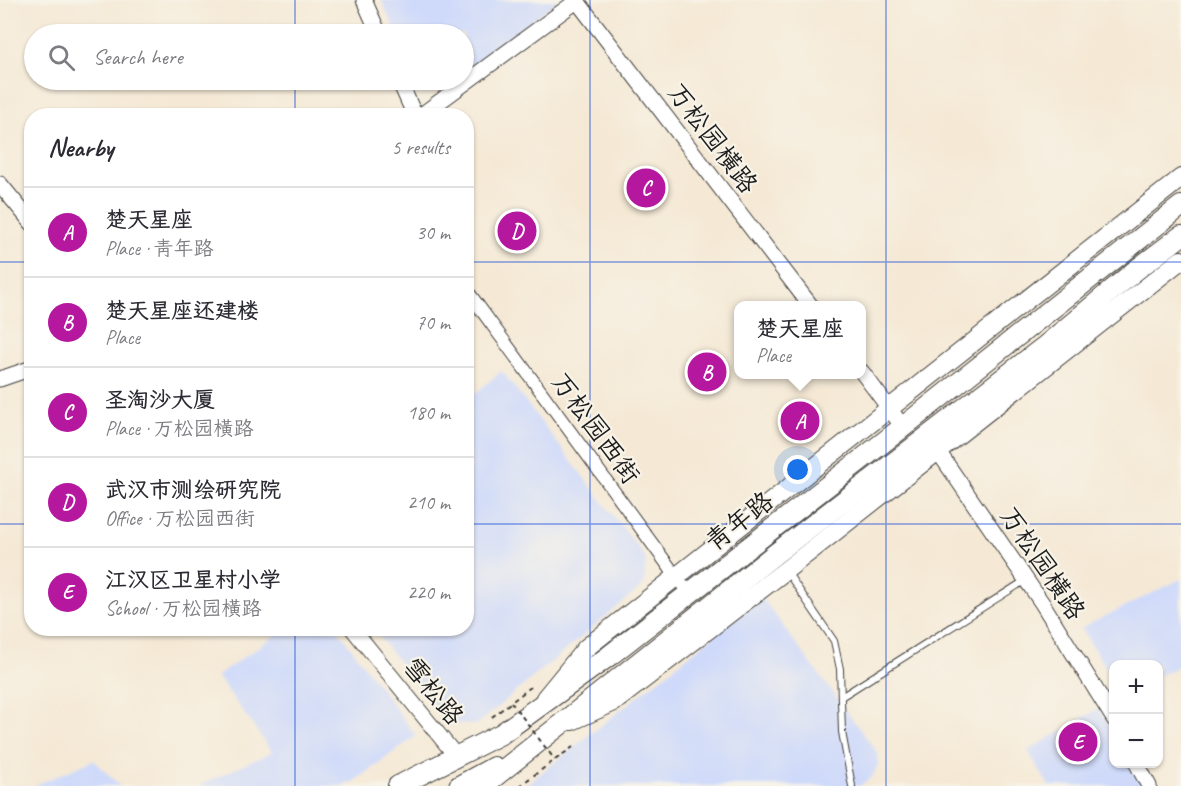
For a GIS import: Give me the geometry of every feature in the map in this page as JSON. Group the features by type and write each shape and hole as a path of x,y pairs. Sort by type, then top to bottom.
{"main road":[{"path":"537,707 586,648 1181,178"},
{"name":"青年路","path":"398,786 456,756 496,726 537,707 689,594 1181,206"},
{"name":"青年路","path":"483,786 757,568 933,443 1045,346 1181,236"},
{"path":"1145,263 1181,243"},
{"path":"551,730 614,702 868,505 933,443 1181,260"},
{"path":"744,551 831,456"},
{"path":"757,568 868,505"},
{"path":"426,786 439,779 496,726"},
{"path":"459,786 526,750"}],"street":[{"path":"364,0 375,24"},
{"path":"474,76 577,0"},
{"name":"万松园横路","path":"577,0 807,301"},
{"path":"403,90 411,108"},
{"path":"431,108 455,90"},
{"path":"0,184 24,213"},
{"name":"万松园西街","path":"474,300 689,594"},
{"path":"0,379 24,371"},
{"path":"866,378 903,427"},
{"name":"万松园横路","path":"933,443 1026,579 1110,714"},
{"name":"雪松路","path":"358,636 456,756"},
{"path":"1139,768 1149,786"}],"lane":[{"path":"786,570 834,641 840,669 842,732 852,786"},
{"path":"841,697 1026,579"}],"path":[{"path":"496,726 511,702 532,686"},
{"path":"511,702 555,760"},
{"path":"519,786 573,747"}],"shaded area":[{"path":"381,0 558,0 474,65 474,24 392,24"},
{"path":"502,371 646,558 644,585 476,725 447,723 379,636 474,636 474,394"},
{"path":"1181,579 1181,665 1163,674 1163,660 1109,660 1109,674 1081,628"},
{"path":"763,599 877,752 878,765 873,776 860,786 525,786 731,622"},
{"path":"274,636 342,636 416,736 353,782 340,786 198,786 272,752 217,676"},
{"path":"1099,708 1109,726 1109,768 1133,768 1144,786 1049,786 1028,751"},
{"path":"94,760 120,786 33,786"}],"place":[{"name":"圣淘沙大厦","path":"646,188"},
{"name":"武汉市测绘研究院","path":"517,231"},
{"name":"楚天星座还建楼","path":"707,372"},
{"name":"楚天星座","path":"800,421"},
{"name":"江汉区卫星村小学","path":"1078,742"}]}
